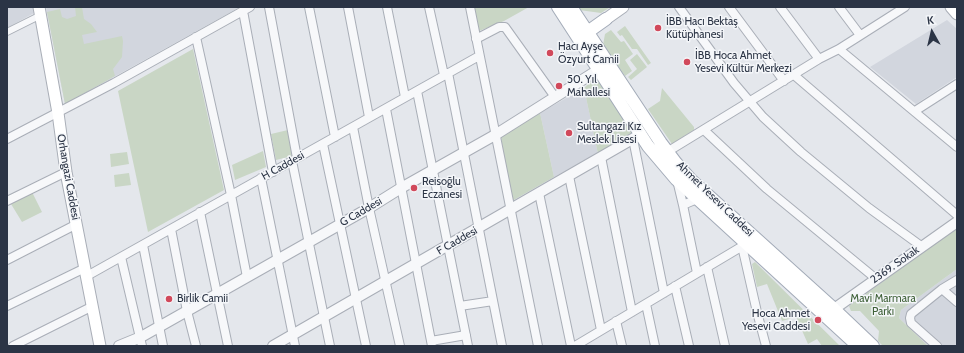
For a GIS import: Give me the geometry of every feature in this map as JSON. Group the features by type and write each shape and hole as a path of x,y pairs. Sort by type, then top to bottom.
{"main road":[{"name":"Ahmet Yesevi Caddesi","path":"558,7 615,73 648,146 676,179 744,245 862,345"},
{"path":"583,35 624,7"},
{"path":"951,7 957,14"},
{"name":"Orhangazi Caddesi","path":"40,11 58,113 66,172 100,346"},
{"name":"Ahmet Yesevi Caddesi","path":"574,11 598,70 642,134 667,152 691,180 834,308 862,345"},
{"path":"574,11 585,18 606,19"},
{"path":"598,70 615,73"}],"street":[{"path":"269,7 309,242 330,346"},
{"path":"310,7 335,137"},
{"path":"348,7 369,117"},
{"path":"387,7 405,97"},
{"path":"429,7 446,74 502,346"},
{"path":"470,7 538,346"},
{"path":"678,7 734,83 763,117 801,152 868,208 921,246"},
{"path":"729,7 784,81"},
{"path":"780,7 819,59"},
{"path":"840,7 860,35"},
{"path":"667,152 819,59 839,49 892,10 905,7"},
{"path":"7,139 58,113 247,9 273,172"},
{"path":"7,32 40,11"},
{"path":"476,39 499,27 505,27 555,97"},
{"path":"196,37 231,195 247,277"},
{"path":"839,49 957,147"},
{"name":"H Caddesi","path":"7,306 121,257 479,56"},
{"name":"G Caddesi","path":"119,346 142,342 159,327 433,171 598,70"},
{"path":"794,75 957,215"},
{"path":"915,111 957,84"},
{"path":"417,91 468,346"},
{"path":"386,109 432,345 466,335"},
{"path":"353,127 369,208 400,346"},
{"path":"704,130 767,188 875,278"},
{"path":"642,134 664,293"},
{"name":"F Caddesi","path":"273,346 642,134"},
{"path":"323,144 366,346"},
{"path":"601,158 632,312"},
{"path":"7,201 66,172"},
{"path":"568,176 600,330"},
{"path":"261,178 295,346"},
{"path":"676,179 697,273"},
{"path":"539,193 571,346"},
{"path":"683,205 697,199"},
{"path":"200,212 228,346"},
{"name":"2369. Sokak","path":"834,308 957,222"},
{"path":"7,260 76,224"},
{"path":"171,229 187,311 196,346"},
{"path":"143,245 162,346"},
{"path":"575,346 585,343 600,330 616,322 744,245 756,312 766,346"},
{"path":"121,257 142,342"},
{"path":"707,267 725,346"},
{"path":"936,346 911,323 911,314 942,289 957,280"},
{"path":"675,286 689,346"},
{"path":"942,289 957,302"},
{"path":"460,306 493,301"},
{"path":"646,304 655,346"},
{"path":"13,346 93,306"},
{"path":"616,322 622,346"}],"shaded area":[{"path":"7,7 33,7 34,13 7,28"},
{"path":"46,7 240,7 65,104"},
{"path":"947,20 957,29 957,77 916,104 870,67"},
{"name":"Sultangazi Kız Meslek Lisesi","path":"584,88 598,154 554,177 540,113"},
{"path":"957,269 957,346 928,346 899,318 901,310"}],"green space":[{"path":"75,7 82,7 84,19 91,24 97,32 82,35 84,44 122,36 122,57 113,69 115,76 65,104 47,12 60,9 62,17 67,19 76,16"},
{"path":"474,7 529,7 504,21 479,31"},
{"path":"577,7 609,8 601,13 579,10"},
{"path":"625,26 651,63 648,65 637,49 632,49 622,35 620,36 617,32"},
{"path":"611,30 621,42 624,41 633,54 625,60 632,71 625,76 603,45 605,34"},
{"path":"193,49 224,190 148,232 118,91"},
{"path":"637,54 647,67 631,80 628,77 637,69 630,60"},
{"path":"596,77 634,131 598,154 584,88"},
{"path":"662,88 694,127 694,130 672,144 648,109 660,101"},
{"path":"540,113 554,177 512,201 501,137"},
{"path":"288,130 292,156 276,160 271,134"},
{"path":"263,151 266,167 235,180 232,165"},
{"path":"127,152 129,164 111,167 110,154"},
{"path":"129,173 131,185 115,187 114,175"},
{"path":"32,192 42,212 22,222 11,204"},
{"name":"Mavi Marmara Parkı","path":"957,228 957,269 901,310 899,318 928,346 883,346 878,341 879,331 860,311 851,311 849,306"},
{"path":"755,262 840,346 822,346 817,339 808,344 796,317 782,321 767,284 757,287 752,264"}],"place":[{"name":"İBB Hacı Bektaş Kütüphanesi","path":"658,28"},
{"name":"Hacı Ayşe Özyurt Camii","path":"550,53"},
{"name":"İBB Hoca Ahmet Yesevi Kültür Merkezi","path":"687,62"},
{"name":"50. Yıl Mahallesi","path":"559,86"},
{"name":"Sultangazi Kız Meslek Lisesi","path":"569,133"},
{"name":"Reisoğlu Eczanesi","path":"414,188"},
{"name":"Birlik Camii","path":"169,299"},
{"name":"Hoca Ahmet Yesevi Caddesi","path":"818,320"}]}
